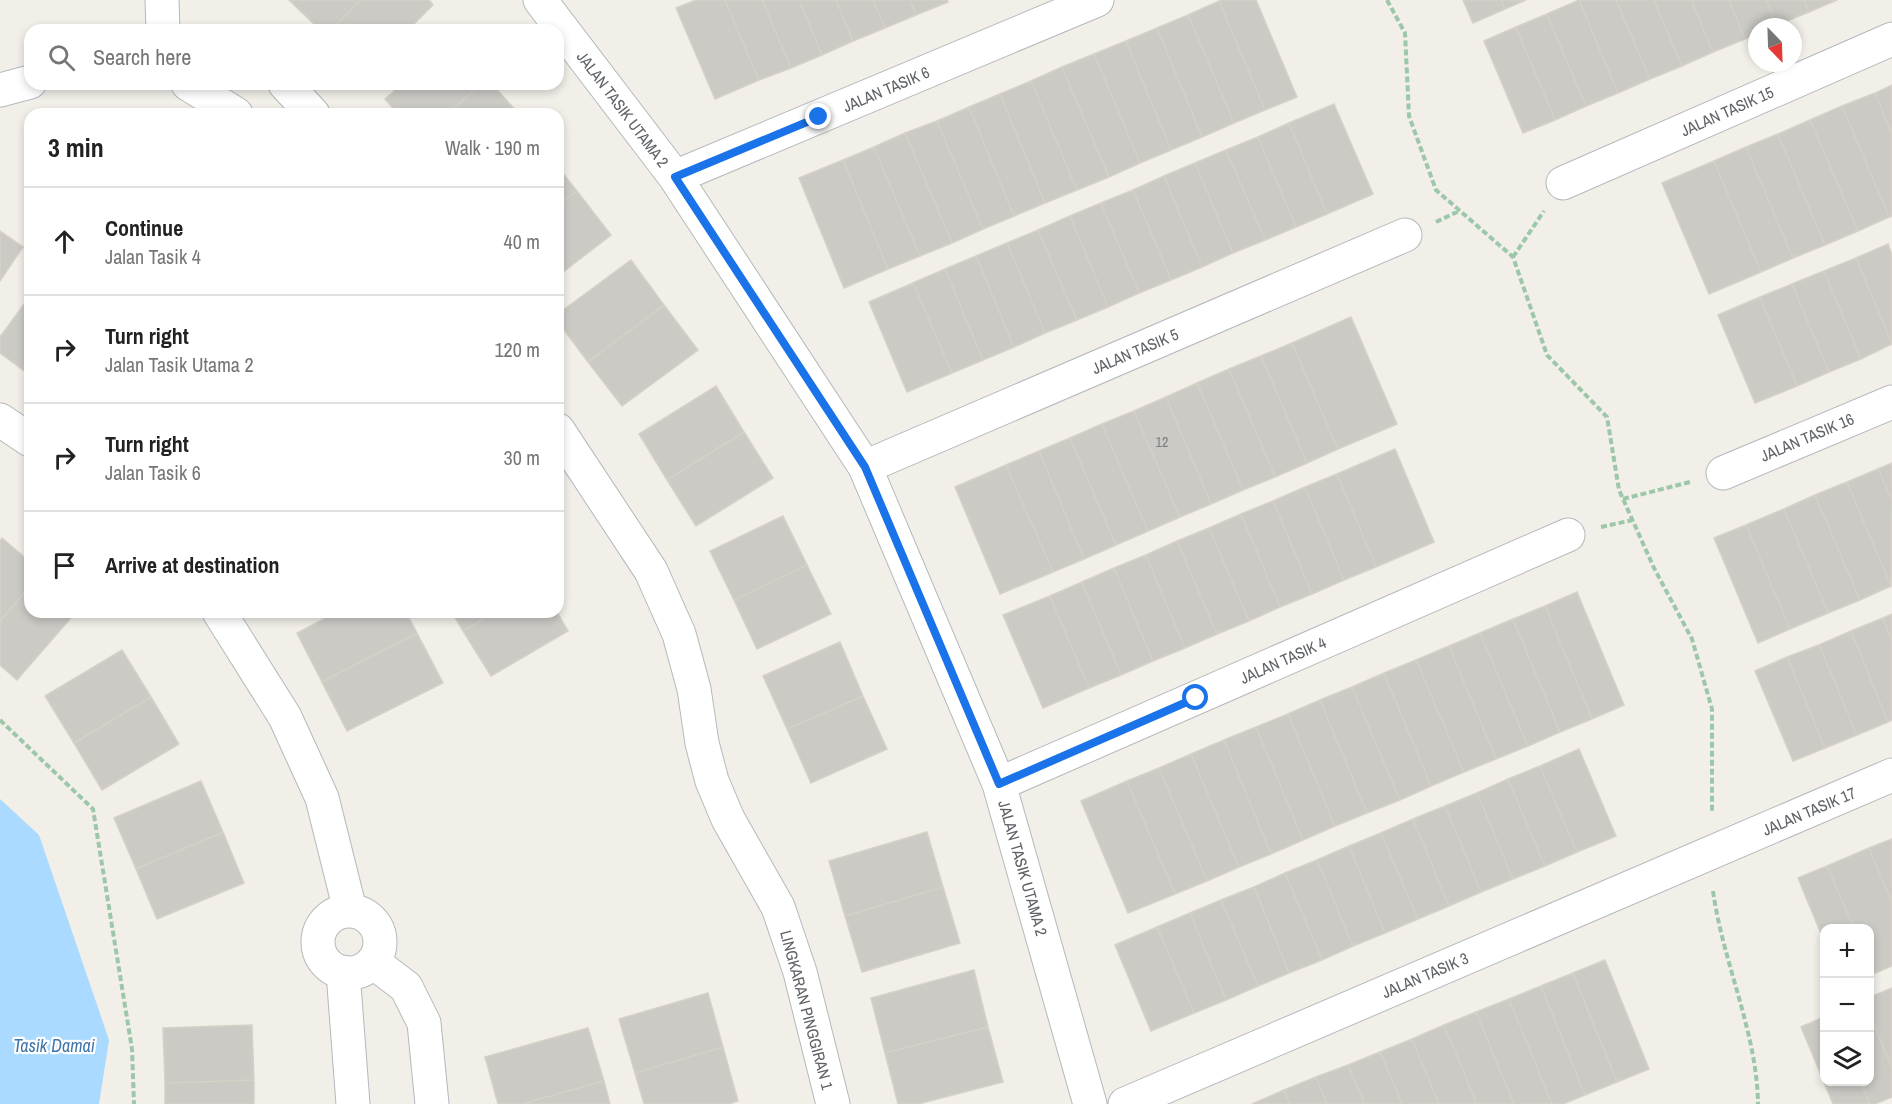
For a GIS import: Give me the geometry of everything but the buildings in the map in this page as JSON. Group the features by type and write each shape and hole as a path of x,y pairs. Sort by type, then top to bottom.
{"street":[{"path":"162,0 163,24"},
{"name":"JALAN TASIK UTAMA 2","path":"540,0 558,24"},
{"name":"JALAN TASIK 6","path":"675,177 1097,0"},
{"name":"JALAN TASIK UTAMA 2","path":"564,31 675,177 865,467 999,784 1090,1104"},
{"name":"JALAN TASIK 15","path":"1563,183 1892,39"},
{"path":"0,90 24,84"},
{"path":"198,90 227,108"},
{"path":"291,90 307,108"},
{"name":"JALAN TASIK 5","path":"865,467 1405,236"},
{"name":"JALAN TASIK 16","path":"1723,473 1892,402"},
{"path":"0,420 24,436"},
{"name":"LINGKARAN PINGGIRAN 1","path":"564,439 651,571 679,634 694,689 702,743 712,781 728,819 778,907 801,972 833,1104"},
{"name":"JALAN TASIK 4","path":"999,784 1568,535"},
{"path":"223,618 285,717 322,798 350,910"},
{"name":"JALAN TASIK 17","path":"1725,846 1892,775"},
{"name":"JALAN TASIK 3","path":"1125,1104 1725,846"},
{"path":"353,1104 358,967 381,944 376,924 360,912 350,910 340,912 323,924 318,944 326,962 358,967 406,987 424,1023 432,1104"}],"path":[{"path":"1387,0 1406,33 1409,116 1436,190 1513,256 1547,355 1607,417 1619,490 1654,568 1692,639 1712,709 1712,814"},
{"path":"1513,256 1563,183"},
{"path":"1623,499 1723,473"},
{"path":"0,720 93,809 132,1049 134,1104"},
{"path":"1712,882 1719,930 1758,1074 1758,1104"}],"water":[{"name":"Tasik Damai","path":"0,799 39,835 109,1040 99,1104 0,1104"}],"route":[{"path":"819,117 675,177 865,467 999,784 1196,698"}]}
